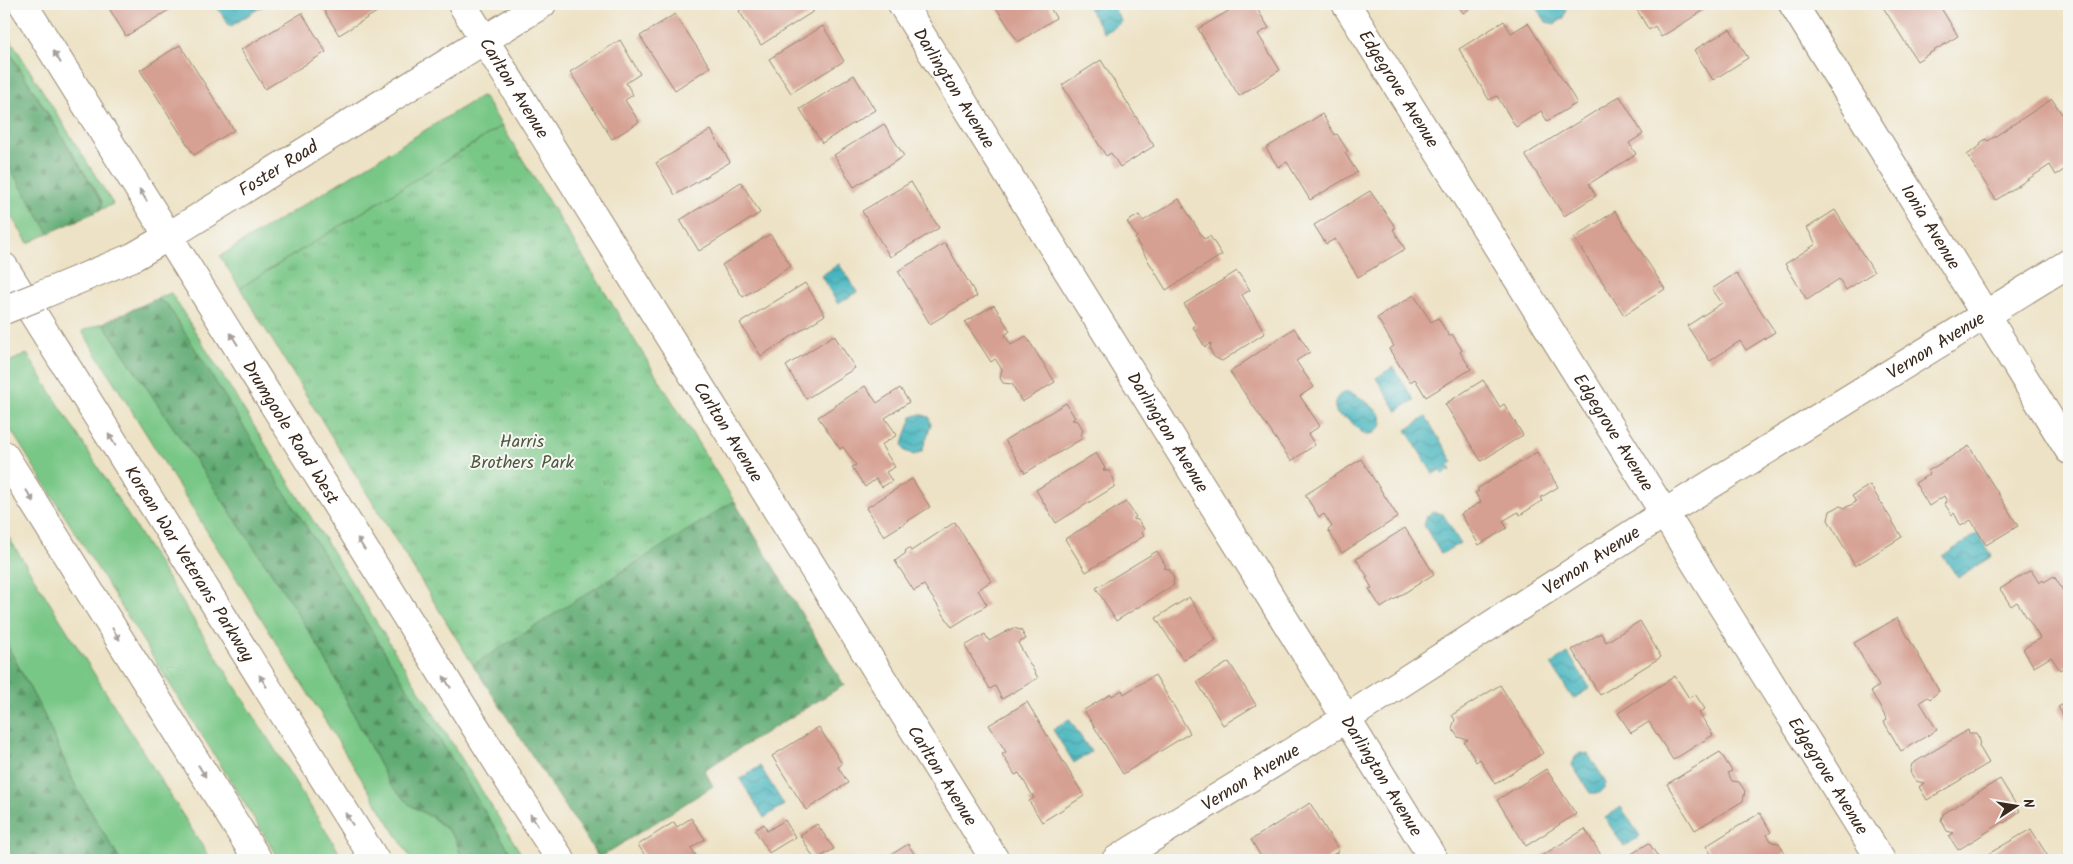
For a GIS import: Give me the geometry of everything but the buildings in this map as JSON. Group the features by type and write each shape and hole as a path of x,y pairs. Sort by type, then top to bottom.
{"main road":[{"name":"Drumgoole Road West","path":"23,4 518,795 561,860"},
{"name":"Carlton Avenue","path":"462,4 995,860"},
{"name":"Foster Road","path":"4,310 133,257 542,4"},
{"name":"Darlington Avenue","path":"902,4 1434,860"},
{"name":"Edgegrove Avenue","path":"1346,4 1881,860"},
{"name":"Ionia Avenue","path":"1792,4 2069,450"},
{"name":"Vernon Avenue","path":"1116,860 1347,718 1663,514 2069,263"},
{"name":"Korean War Veterans Parkway","path":"4,267 375,860"},
{"path":"4,455 258,860"}],"green space":[{"path":"4,29 113,204 100,210 102,206 101,199 4,43"},
{"path":"4,43 102,202 100,210 49,233 4,158"},
{"path":"481,96 484,97 502,126 240,288 220,256"},
{"name":"Harris Brothers Park","path":"502,126 734,501 473,665 240,288"},
{"path":"4,158 49,233 28,243 4,204"},
{"path":"171,293 525,860 515,860 167,305 156,299"},
{"path":"156,299 167,304 515,860 462,860 456,840 448,830 433,818 410,805 390,785 320,649 283,590 103,323"},
{"path":"103,323 283,590 320,649 390,785 410,805 433,818 448,830 456,840 462,860 412,860 82,331"},
{"path":"27,354 344,860 280,860 4,419 4,364"},
{"path":"734,501 844,685 704,770 713,786 599,858 473,665"},
{"path":"4,530 211,860 120,860 76,787 45,717 4,639"},
{"path":"4,639 45,717 76,787 120,860 4,860"}],"water":[{"path":"224,4 264,5 230,27 218,8"},
{"path":"1086,4 1111,4 1122,22 1104,33"},
{"path":"1535,4 1563,4 1566,10 1564,18 1555,24 1546,22"},
{"path":"839,264 857,292 838,304 821,276"},
{"path":"1393,367 1414,400 1397,411 1376,378"},
{"path":"1347,392 1370,404 1381,415 1382,425 1376,432 1371,434 1364,433 1348,419 1337,414 1336,400 1340,395"},
{"path":"920,414 929,417 931,425 922,451 914,455 905,451 902,445 912,417"},
{"path":"1426,417 1453,462 1448,465 1451,470 1442,474 1440,470 1433,474 1406,430"},
{"path":"1433,512 1443,514 1460,543 1441,554 1424,525 1427,516"},
{"path":"1977,534 1992,556 1958,578 1943,556"},
{"path":"1568,653 1590,688 1573,699 1551,664"},
{"path":"1069,719 1091,752 1074,763 1053,730"},
{"path":"1581,753 1588,754 1606,782 1604,789 1600,793 1590,793 1572,765 1576,755"},
{"path":"760,766 784,805 764,818 740,779"},
{"path":"1621,807 1640,836 1624,847 1605,818"}]}
